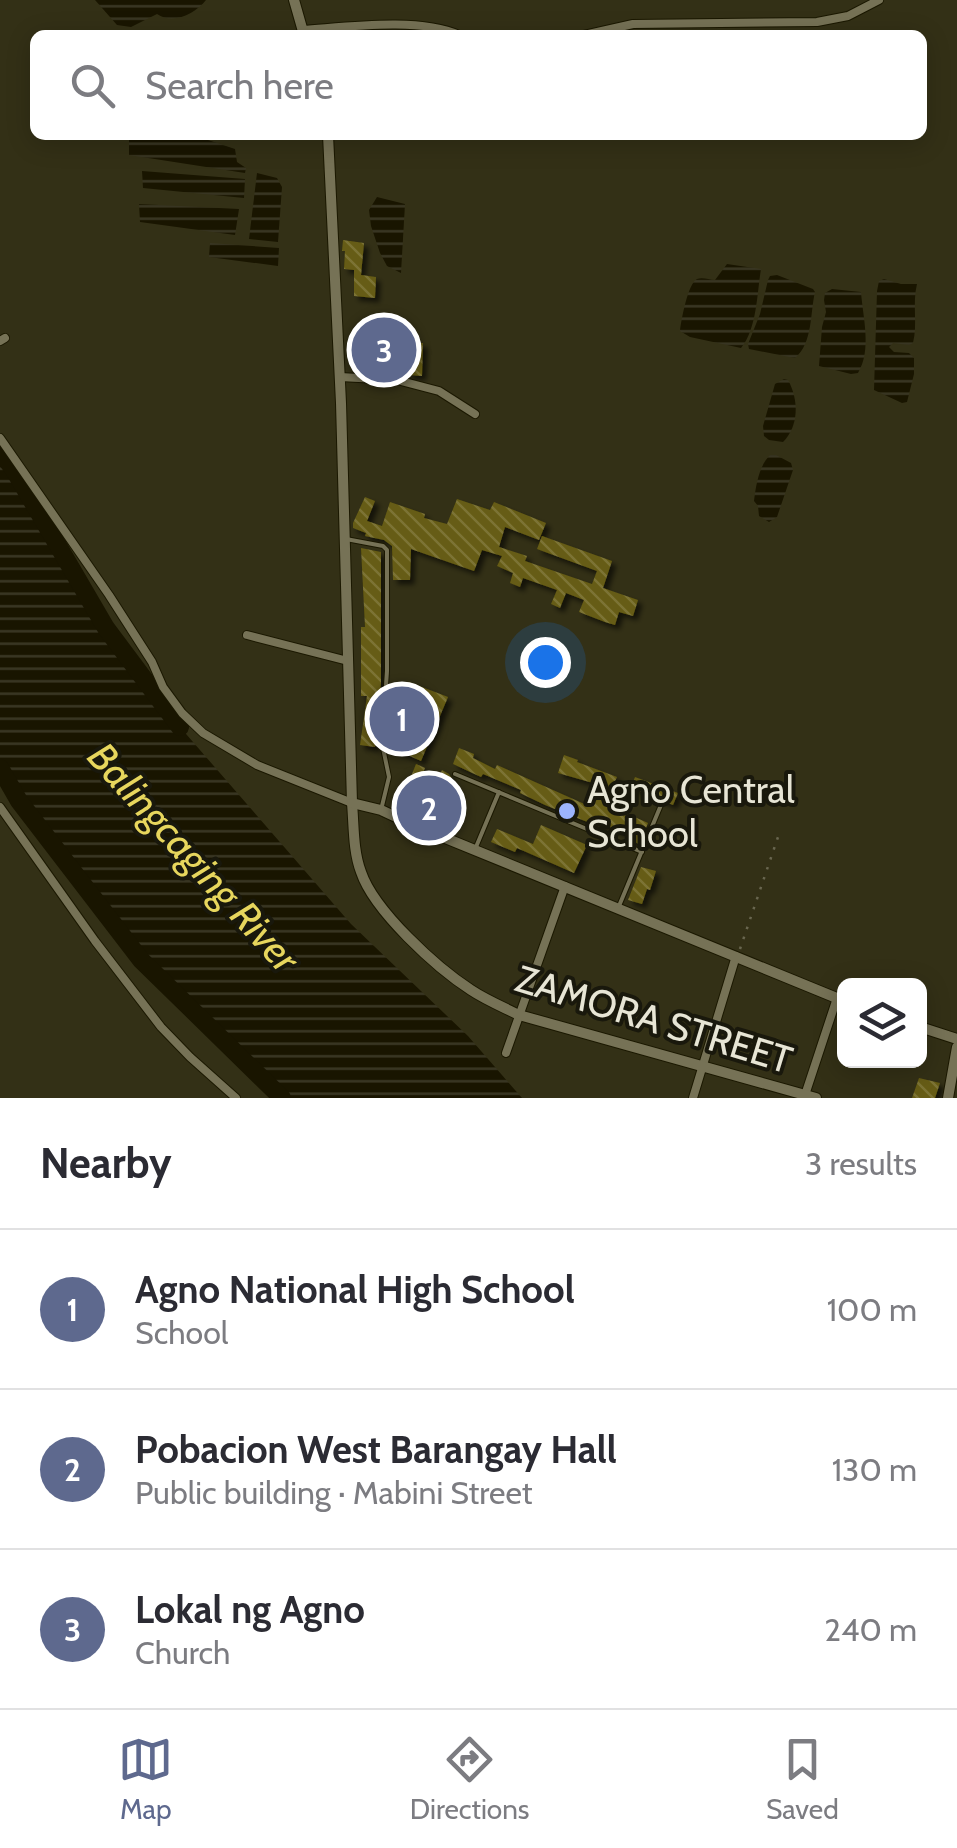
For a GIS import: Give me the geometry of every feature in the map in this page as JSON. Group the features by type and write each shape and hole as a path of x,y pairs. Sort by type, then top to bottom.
{"street":[{"path":"294,0 303,30"},
{"path":"607,30 634,24 817,22 848,16 879,0"},
{"path":"330,30 364,26 448,30"},
{"name":"ZAMORA STREET","path":"328,140 340,377 352,803 360,872 378,903 399,927 452,976 485,999 520,1014 808,1097"},
{"path":"340,377 397,380 439,390 475,414"},
{"path":"0,438 109,595 152,662 162,687 203,733 244,758 352,803 381,810 837,998"},
{"path":"246,635 348,661"},
{"path":"0,806 149,1012 174,1042 236,1098"},
{"path":"506,1053 565,886"},
{"path":"693,1098 737,956"},
{"path":"808,1097 837,1012"},
{"path":"927,1029 957,1039"},
{"path":"948,1098 957,1047"}],"lane":[{"path":"345,538 384,546 387,550 387,671 382,743 390,777 381,810"},
{"path":"455,774 642,852"},
{"path":"475,850 498,792"},
{"path":"618,908 662,805"}],"path":[{"path":"737,956 778,837"}],"water":[{"path":"95,0 206,0 183,16 157,14 131,27 117,25"},
{"path":"129,140 208,140 235,149 237,162 246,168 245,173 129,155"},
{"path":"142,171 245,179 244,198 143,188"},
{"path":"257,173 277,178 282,187 278,242 249,239"},
{"path":"377,197 405,204 401,273 387,266 371,226 369,210"},
{"path":"139,204 239,209 235,235 140,222"},
{"path":"210,243 279,248 278,266 209,257"},
{"path":"727,264 761,269 753,321 741,348 690,337 680,331 694,282 699,278 715,280"},
{"path":"777,275 815,292 808,336 795,358 749,349 768,280"},
{"path":"879,281 917,284 913,343 893,343 889,347 914,358 907,402 902,403 874,390 877,291"},
{"path":"832,289 861,292 866,344 858,373 819,366 825,293"},
{"path":"784,379 792,388 796,412 783,442 764,436 763,426 775,384"},
{"name":"Balingcaging River","path":"0,451 106,628 180,727 351,924 468,1036 522,1098 282,1098 141,960 19,801 0,768"},
{"path":"770,455 791,463 793,470 777,517 769,522 759,516 754,501 761,470"}],"building":[{"path":"343,240 364,243 361,275 376,277 375,298 354,296 354,270 344,269"},
{"path":"410,343 423,343 422,376 409,375"},
{"path":"365,497 375,501 367,521 382,526 390,502 447,524 457,499 490,510 494,502 546,523 539,540 505,527 499,547 527,556 525,561 592,584 597,571 537,549 542,536 612,561 603,588 638,600 633,616 619,612 615,625 605,622 579,612 584,600 566,593 560,608 551,604 557,590 523,578 520,587 510,583 513,573 497,566 502,556 482,550 474,571 411,549 410,580 393,580 392,546 353,528"},
{"path":"361,548 381,552 381,683 375,747 360,745 367,696 361,696 361,627 365,627"},
{"path":"409,682 448,697 421,761 394,749 399,738 388,734"},
{"path":"459,748 495,769 497,765 591,807 600,785 558,773 564,755 617,777 605,804 648,823 639,844 603,824 600,827 545,805 520,793 521,790 453,764"},
{"path":"416,764 425,768 415,793 429,799 442,770 452,779 432,819 420,814 422,809 401,801"},
{"path":"635,777 678,793 673,805 631,787"},
{"path":"541,825 587,845 574,873 517,848 515,852 491,842 497,829 533,844"},
{"path":"641,867 656,871 642,904 628,900"},
{"path":"919,1078 940,1083 935,1098 912,1098"}],"waterway":[{"path":"0,451 106,628 180,727"},
{"path":"0,768 19,801 141,960 282,1098"}],"place":[{"name":"Lokal ng Agno","path":"384,350"},
{"name":"Agno National High School","path":"402,719"},
{"name":"Pobacion West Barangay Hall","path":"429,808"},
{"name":"Agno Central School","path":"567,811"}]}
